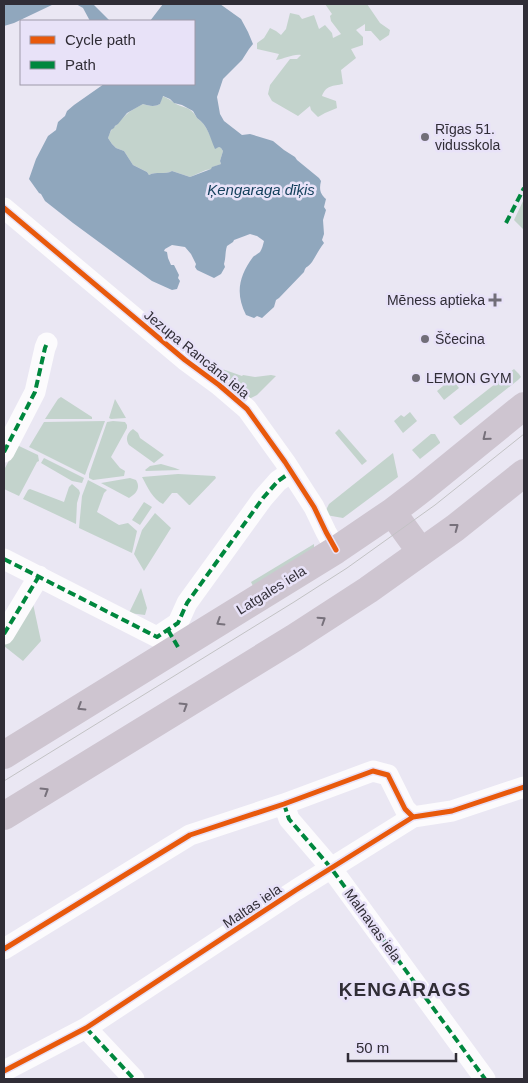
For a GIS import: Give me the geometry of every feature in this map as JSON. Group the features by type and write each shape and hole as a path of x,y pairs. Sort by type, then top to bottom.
{"highway":[{"name":"Latgales iela","path":"4,755 173,639 336,550 392,512 524,406"},
{"path":"4,816 294,638 368,590 455,528 524,473"},
{"path":"392,512 421,552"}],"street":[{"name":"Jezupa Rancāna iela","path":"4,208 185,360 247,409 314,507 336,550"},
{"path":"4,452 35,392 47,344"},
{"path":"4,558 157,637 173,639 187,603 263,498 278,481 291,472"},
{"path":"4,634 39,576"},
{"path":"4,949 190,835 284,804 374,771 388,775 405,809 413,817"},
{"name":"Maltas iela","path":"4,1071 86,1028 288,895 413,817 452,811 524,787"},
{"name":"Malnavas iela","path":"284,804 289,819 331,868 485,1079"},
{"path":"86,1028 134,1079"}],"shaded area":[{"path":"325,4 367,4 380,23 390,30 389,35 380,41 371,31 365,31 365,24 356,30 363,37 363,45 351,49 356,58 341,70 343,84 328,88 322,96 336,101 337,108 318,117 311,110 310,106 298,116 272,101 268,94 270,85 290,59 297,59 301,55 276,60 279,54 257,49 257,43 264,38 270,28 281,35 286,29 290,13 299,15 302,19 314,15 319,29 325,25 332,33 333,38 341,34 331,21 330,16 332,14"},
{"path":"162,96 192,111 204,124 216,148 219,147 223,151 221,164 190,177 172,171 149,175 133,165 124,151 112,144 108,138 111,131 126,115 143,104 156,106 160,104"},
{"path":"524,199 524,230 514,220"},
{"path":"197,360 242,376 276,376 257,395 249,399"},
{"path":"514,369 521,377 460,425 453,417"},
{"path":"450,376 459,388 444,400 437,391 443,386 441,383"},
{"path":"61,397 92,417 92,419 45,419"},
{"path":"115,399 126,418 109,418"},
{"path":"410,412 417,421 403,433 394,421 401,415 404,417"},
{"path":"105,421 85,475 29,447 44,422"},
{"path":"107,422 125,422 127,425 111,457 125,471 124,476 93,480 89,478 89,474"},
{"path":"133,429 140,438 164,455 154,463 129,445 127,436"},
{"path":"339,429 367,461 362,465 335,433"},
{"path":"431,434 435,434 440,443 420,459 412,450"},
{"path":"19,446 38,455 39,461 19,496 4,489 4,470 16,447"},
{"path":"393,453 398,477 343,518 326,515 325,512 329,504"},
{"path":"44,458 84,478 82,483 72,481 41,463"},
{"path":"161,464 180,470 145,470 150,466"},
{"path":"178,474 215,476 216,478 189,505 177,493 172,493 163,504 159,502 142,477"},
{"path":"130,478 136,480 138,488 136,493 129,498 101,483"},
{"path":"88,480 107,490 97,512 119,525 128,523 137,531 132,553 79,528 82,496"},
{"path":"72,484 80,493 77,503 76,524 23,499 30,489 64,502 69,487"},
{"path":"144,502 152,507 140,525 132,520"},
{"path":"155,513 171,528 144,571 134,554 142,530"},
{"path":"314,544 314,548 253,586 251,582"},
{"path":"141,588 147,608 145,615 129,613"},
{"path":"32,599 41,641 23,661 4,646 4,642"}],"water":[{"path":"4,4 54,4 14,23 4,26"},
{"path":"76,4 93,4 109,20 89,20 83,8"},
{"name":"Ķengaraga dīķis","path":"163,4 220,4 241,19 253,44 242,60 223,79 217,97 220,114 224,121 242,135 250,134 273,141 319,178 321,181 320,191 326,199 322,240 324,243 304,272 276,300 274,307 262,318 246,315 240,299 240,285 244,271 253,257 260,252 263,245 264,241 257,236 250,234 234,240 227,246 225,267 221,274 214,278 197,270 191,254 185,247 172,245 164,251 167,252 171,265 174,265 179,275 180,281 177,289 172,290 152,281 45,201 29,179 36,159 48,136 56,130 58,122 74,105 103,85 195,85 195,20 151,20","holes":["163,96 193,111 204,124 215,149 219,147 223,151 221,164 190,177 172,171 149,175 133,165 124,151 116,148 108,138 111,130 127,113 143,104 158,105"]}],"tram line":[{"path":"4,781 347,568 435,505 524,434"}],"marked path":[{"path":"506,223 524,188"},
{"path":"4,452 35,392 47,343"},
{"path":"4,559 157,637 178,623 187,603 263,498 278,481 291,472 288,468"},
{"path":"4,634 39,576"},
{"path":"168,630 178,647"},
{"path":"284,804 289,819 331,868 485,1079"},
{"path":"86,1028 134,1079"}],"cycle path":[{"path":"4,208 185,360 247,409 314,507 336,550"},
{"path":"4,949 190,835 284,804 373,771 388,775 405,809 413,817"},
{"path":"4,1071 86,1028 296,890 413,817 452,811 524,787"}],"place":[{"name":"Rīgas 51. vidusskola","path":"425,137"},
{"name":"Mēness aptieka","path":"495,300"},
{"name":"Ščecina","path":"425,339"},
{"name":"LEMON GYM","path":"416,378"}],"district":[{"name":"ĶENGARAGS","path":"405,989"}]}
